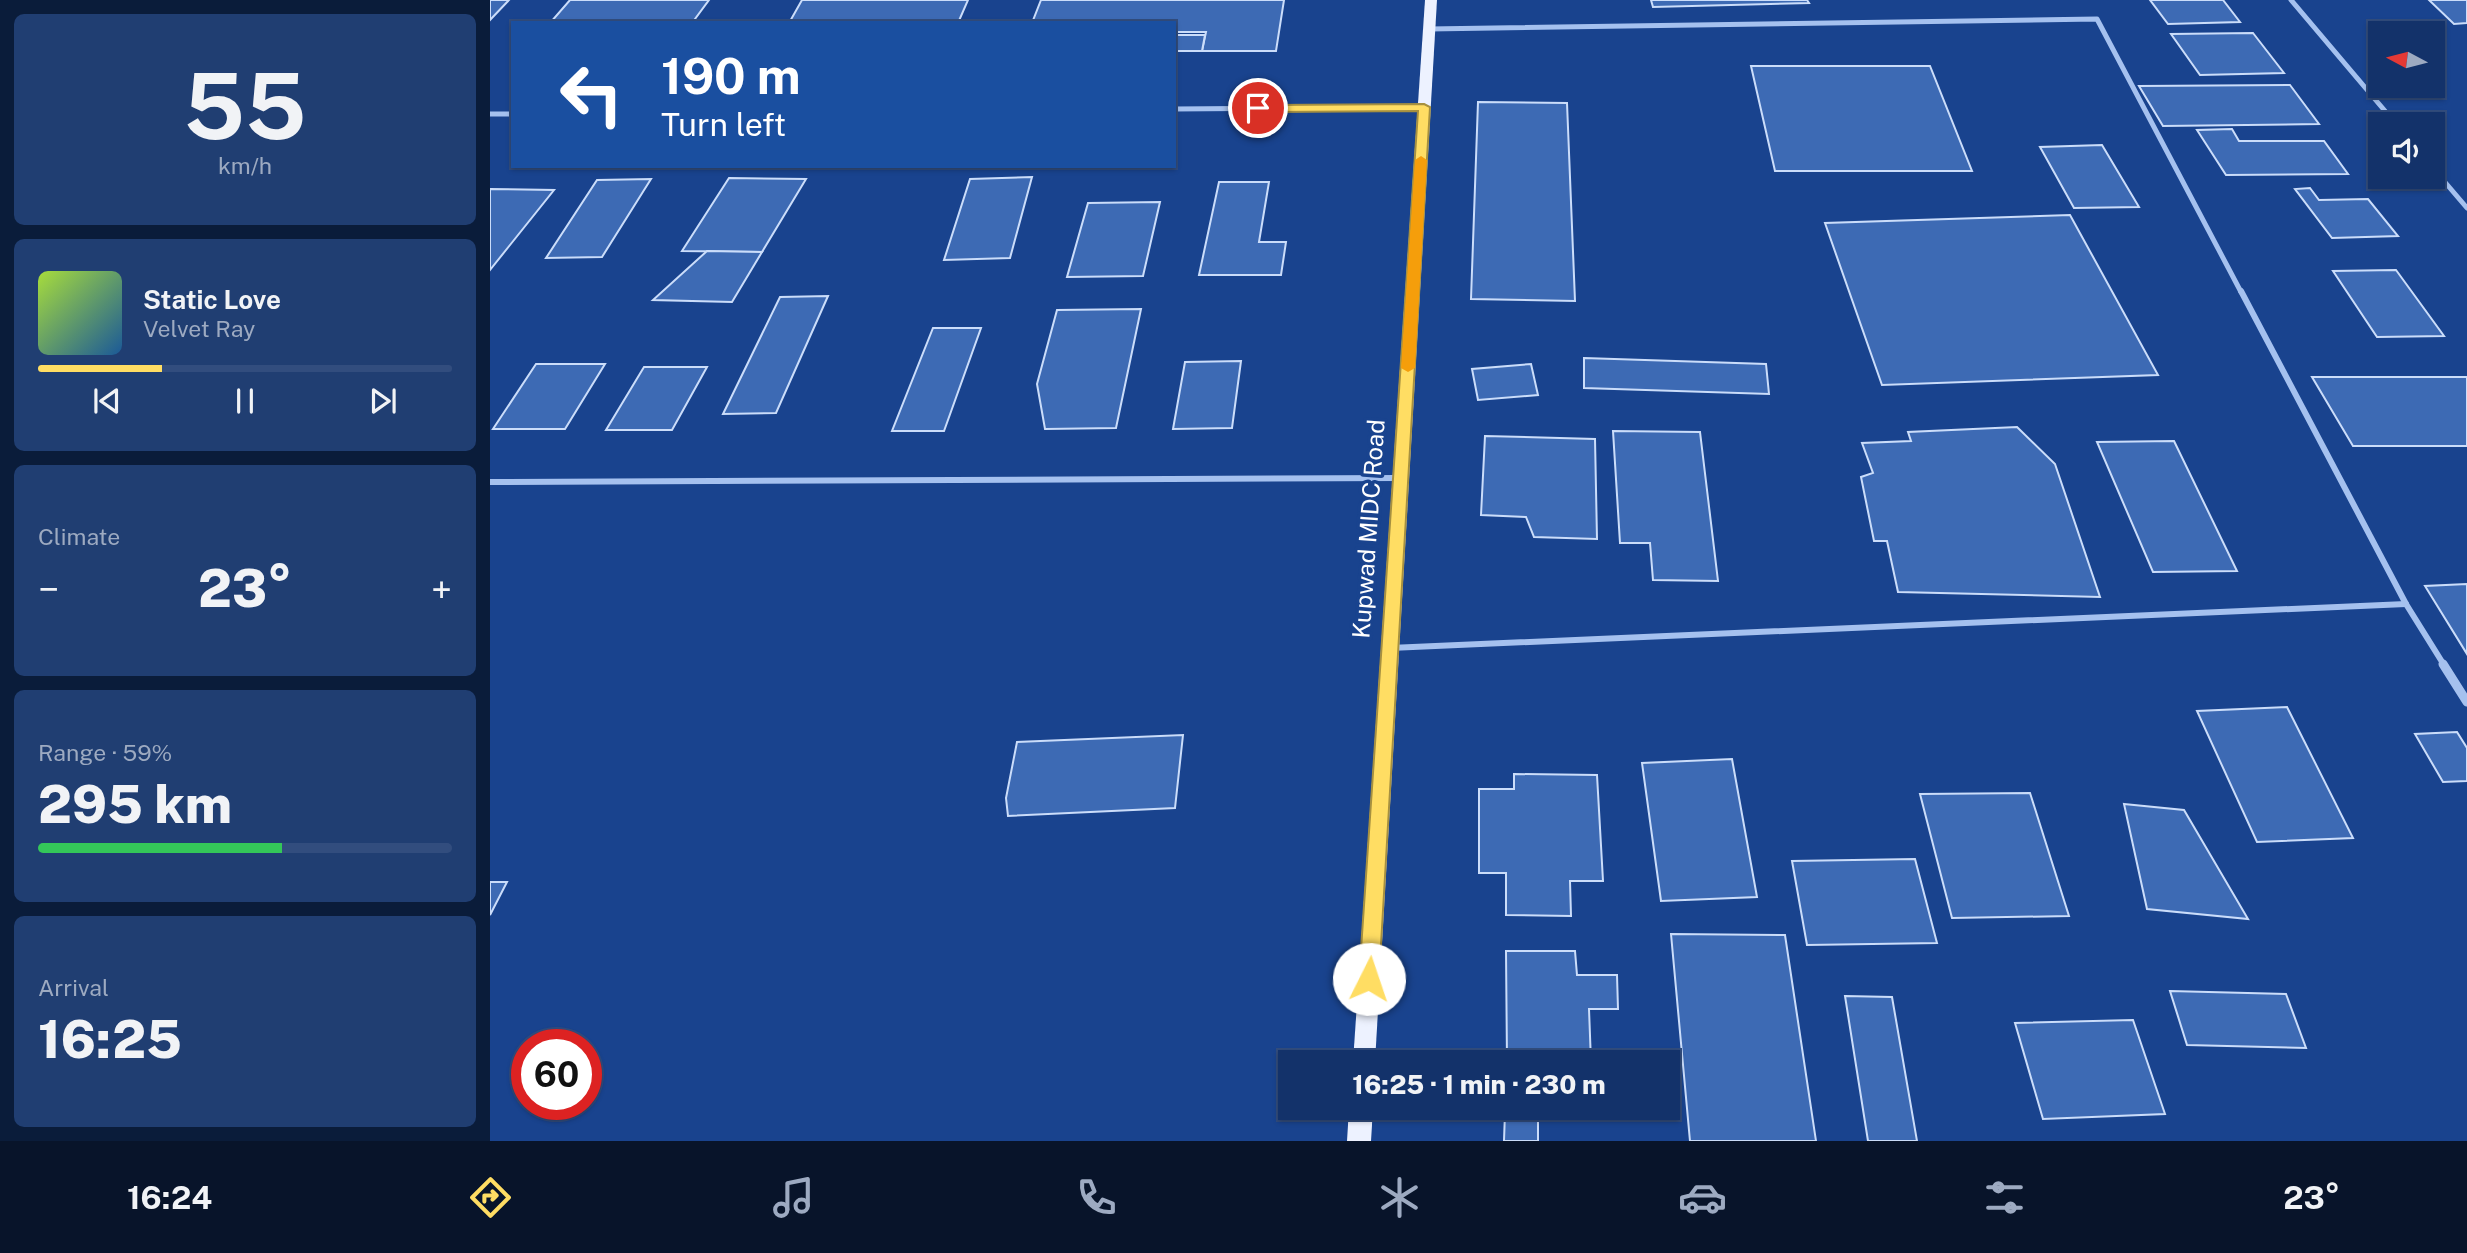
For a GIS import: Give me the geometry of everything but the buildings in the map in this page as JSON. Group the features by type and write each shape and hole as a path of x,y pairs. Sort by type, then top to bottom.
{"main road":[{"name":"Kupwad MIDC Road","path":"1365,1050 1431,0"},
{"path":"1359,1141 1360,1120"}],"street":[{"path":"2291,0 2386,112"},
{"path":"1429,29 2097,19 2406,604 2467,702"},
{"path":"1176,109 1424,107"},
{"path":"490,114 511,114"},
{"path":"2445,182 2467,208"},
{"path":"490,482 1401,478"},
{"path":"1390,648 2406,604"}],"slow traffic":[{"path":"1408,368 1421,160"}],"route":[{"path":"1258,108 1424,107 1369,979"}]}
